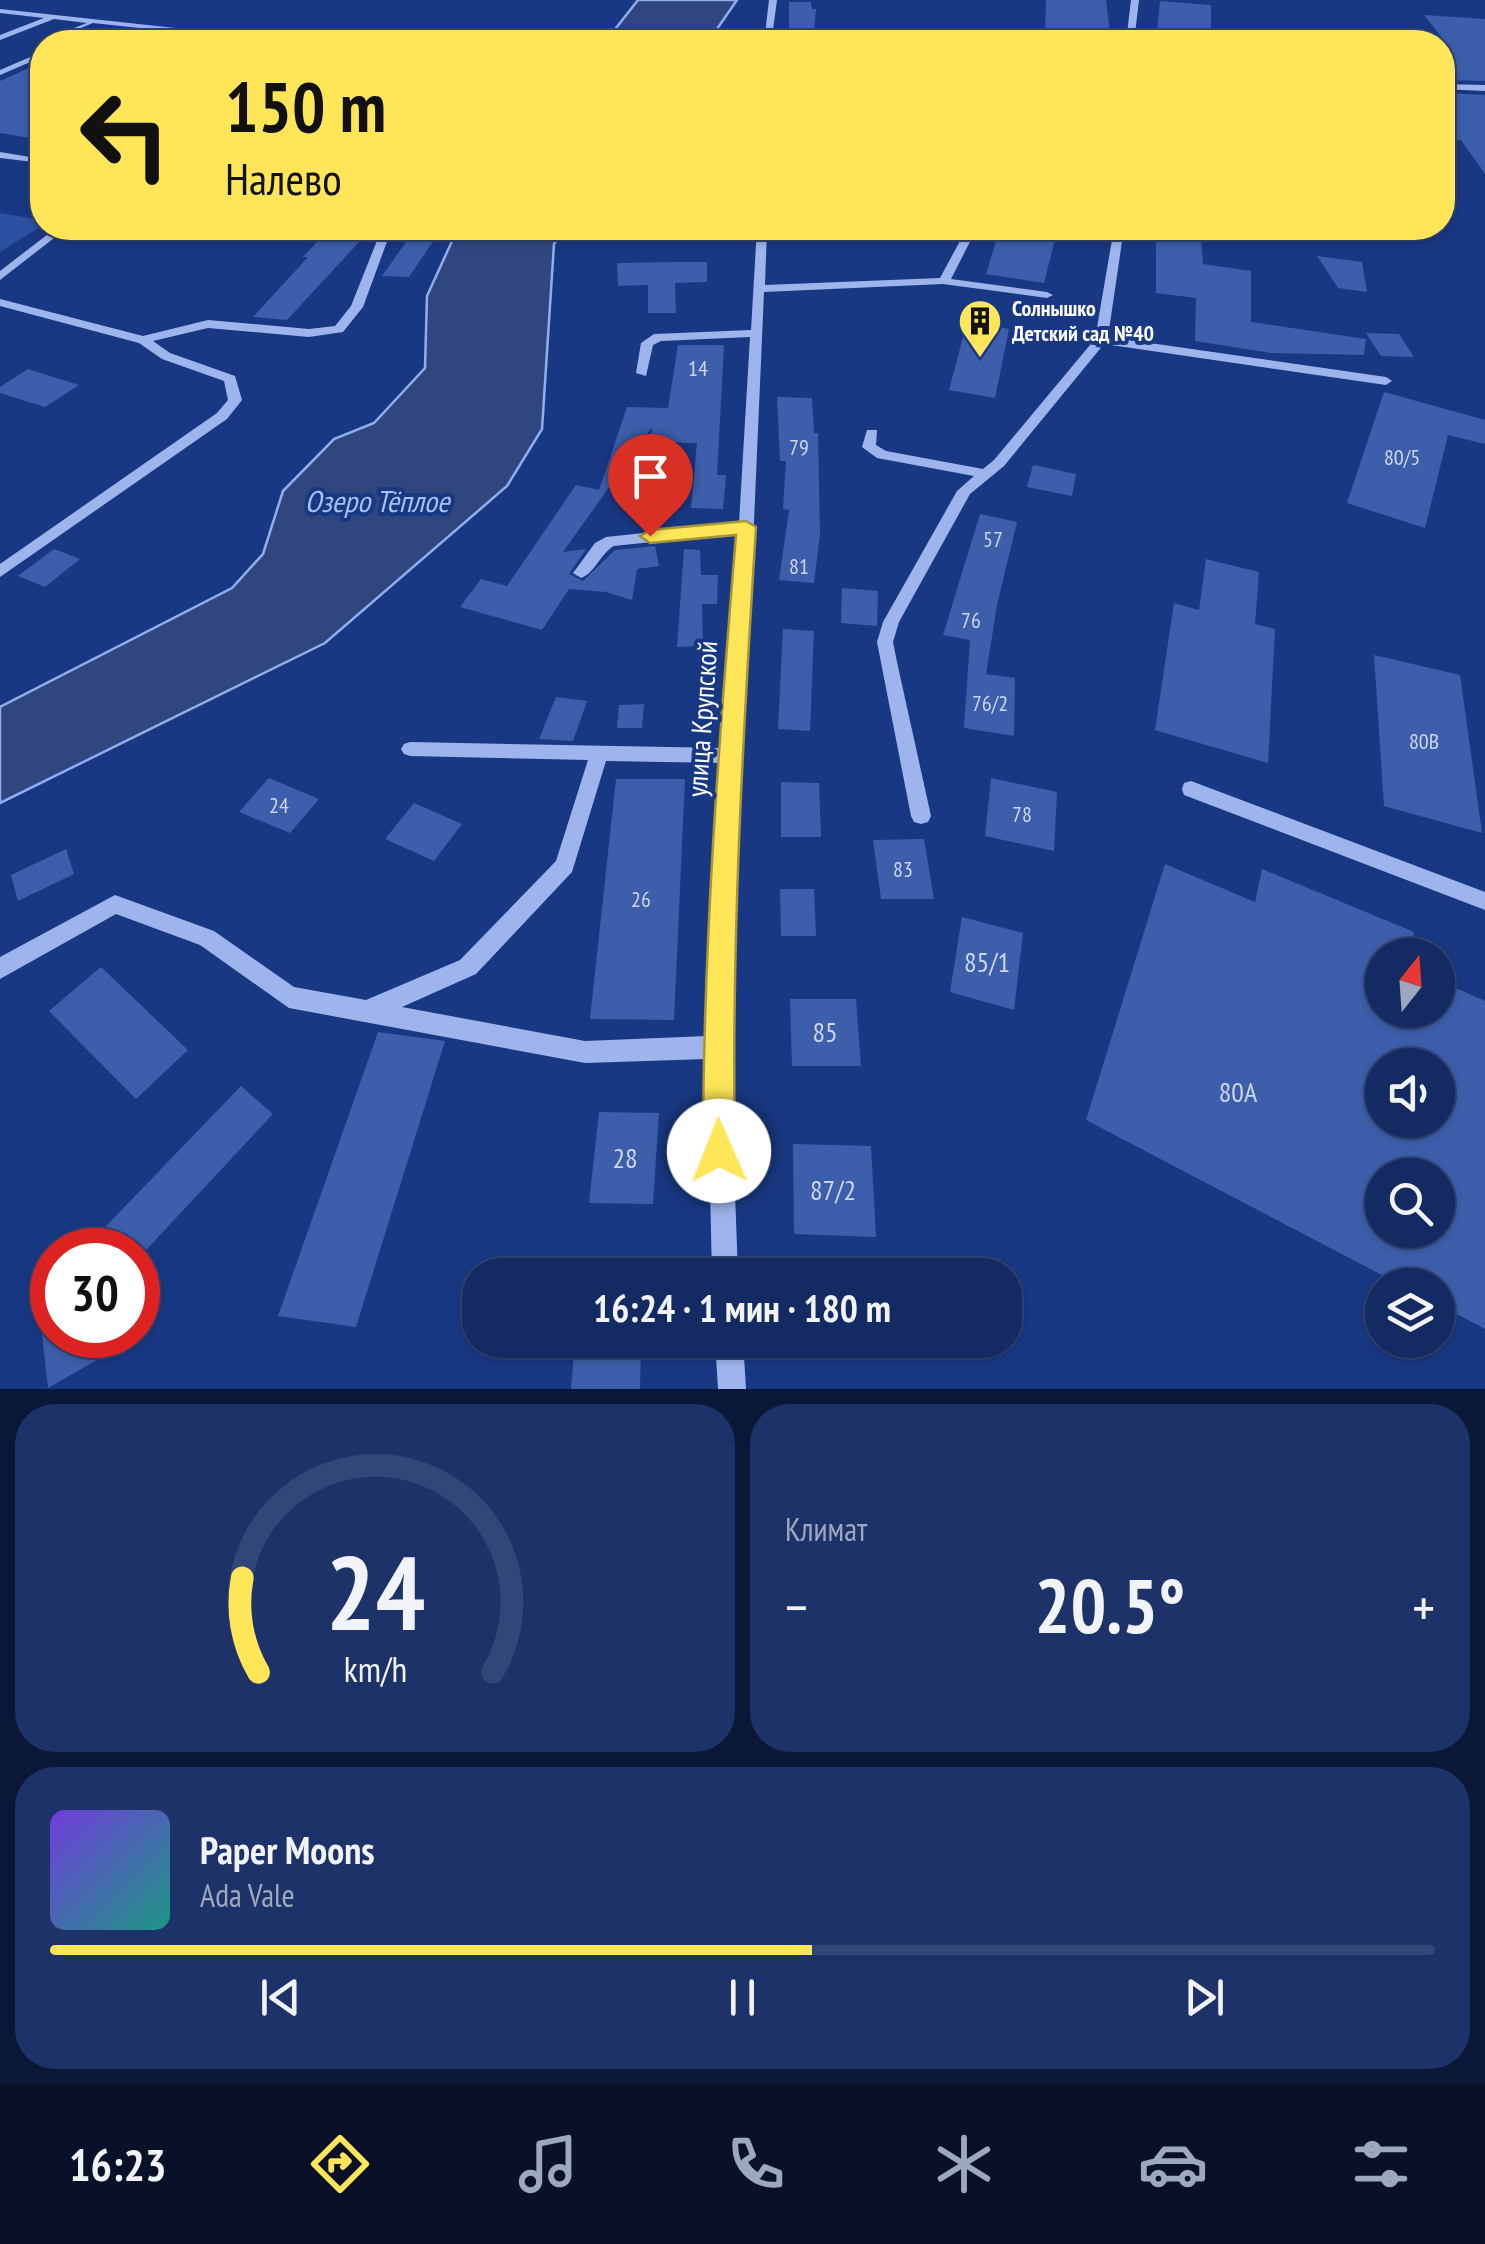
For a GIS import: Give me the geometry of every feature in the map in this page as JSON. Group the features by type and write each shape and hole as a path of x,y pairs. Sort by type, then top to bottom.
{"street":[{"path":"770,30 774,0"},
{"path":"1131,30 1135,0"},
{"path":"0,12 171,30"},
{"path":"0,38 53,17"},
{"path":"89,30 95,22"},
{"path":"76,30 95,22"},
{"path":"0,62 30,49"},
{"path":"0,74 30,60"},
{"path":"1455,87 1485,88"},
{"path":"0,155 30,159"},
{"path":"0,278 47,240"},
{"path":"143,340 208,324 308,334 339,329 357,307 382,240"},
{"name":"улица Крупской","path":"724,1258 718,1047 730,756 761,240"},
{"path":"942,281 952,271 966,240"},
{"path":"921,816 886,642 891,622 964,492 1000,463 1102,340 1117,240"},
{"path":"759,289 942,281 1047,295"},
{"path":"0,302 143,340 166,356 230,380 235,400 222,416 0,572"},
{"path":"642,373 647,343 658,337 756,333"},
{"path":"1102,340 1386,382"},
{"path":"872,433 869,447 882,456 984,473"},
{"path":"580,573 600,548 611,541 746,527"},
{"path":"410,749 730,756"},
{"path":"367,1011 468,966 565,866 599,754"},
{"path":"1191,789 1485,901"},
{"path":"0,970 114,904 207,938 289,996 585,1052 718,1047"},
{"path":"730,1358 732,1389"}],"shaded area":[{"path":"0,213 30,218 30,233 0,252"}],"water":[{"path":"638,0 737,0 716,30 614,30"},
{"name":"Озеро Тёплое","path":"453,240 557,240 542,429 507,486 325,643 0,803 0,707 232,588 263,554 283,491 334,439 374,423 425,368 427,296"}],"building":[{"path":"1046,0 1106,0 1110,30 1045,30"},
{"path":"1160,1 1211,5 1211,30 1157,30"},
{"path":"789,2 811,2 812,9 816,9 814,30 789,30"},
{"path":"1424,15 1485,19 1485,81 1455,80 1455,30 1436,30"},
{"path":"30,67 30,138 0,133 0,81"},
{"path":"1455,94 1485,95 1485,174 1461,140 1455,139"},
{"path":"319,240 361,240 287,320 253,317 308,257 303,257"},
{"path":"408,240 434,240 409,277 382,276"},
{"path":"996,240 1055,240 1044,283 986,274"},
{"path":"1156,240 1201,240 1203,264 1251,271 1251,322 1366,339 1364,355 1271,353 1195,341 1196,298 1156,293"},
{"path":"1317,256 1362,262 1367,292 1338,288"},
{"path":"707,262 707,282 675,283 676,313 648,313 648,285 618,286 617,263"},
{"name":"Солнышко Детский сад №40","path":"967,322 1009,329 995,398 949,390"},
{"path":"1366,333 1399,334 1414,357 1381,356"},
{"path":"678,345 724,345 717,475 726,475 723,509 691,508 697,443 650,442 652,427 563,552 586,549 569,574 583,581 615,550 655,546 659,566 637,569 632,600 606,592 569,589 542,630 460,607 481,579 507,586 576,485 599,490 627,407 668,408"},
{"path":"28,369 79,385 45,407 0,393 0,387"},
{"path":"1384,392 1485,420 1485,444 1448,435 1425,528 1347,503"},
{"path":"777,397 812,398 814,433 818,433 820,534 814,583 779,580 789,510 783,509 786,461 780,461"},
{"path":"1033,465 1076,474 1072,496 1027,487"},
{"path":"980,514 1017,522 997,605 986,674 1015,678 1014,736 964,728 970,640 943,635"},
{"path":"54,549 80,559 45,587 18,576"},
{"path":"684,549 700,550 701,575 718,575 717,604 702,604 703,646 677,647"},
{"path":"1206,559 1259,572 1255,624 1275,629 1268,763 1155,730 1174,603 1199,610"},
{"path":"842,588 878,591 877,626 841,623"},
{"path":"783,629 814,631 810,731 778,729"},
{"path":"1374,655 1460,675 1482,833 1384,806"},
{"path":"556,697 587,701 573,741 539,739"},
{"path":"644,704 642,728 617,728 619,705"},
{"path":"269,778 319,799 290,833 239,812"},
{"path":"991,778 1057,792 1054,851 985,836"},
{"path":"616,779 685,779 674,1020 590,1019"},
{"path":"781,782 819,783 821,837 781,837"},
{"path":"414,803 462,824 434,861 385,839"},
{"path":"924,839 934,899 881,899 873,840"},
{"path":"66,849 74,874 18,901 11,875"},
{"path":"1165,864 1255,902 1262,869 1414,932 1413,938 1365,938 1365,1028 1455,1028 1455,988 1485,1001 1485,1329 1455,1313 1455,1268 1369,1268 1086,1120"},
{"path":"780,889 814,889 816,936 781,936"},
{"path":"962,917 1023,933 1014,1010 950,992"},
{"path":"101,967 188,1050 136,1099 49,1011"},
{"path":"790,999 856,999 861,1066 792,1066"},
{"path":"378,1032 445,1041 356,1327 278,1316"},
{"path":"241,1086 273,1114 160,1235 160,1228 104,1228"},
{"path":"599,1112 659,1113 653,1204 589,1203"},
{"path":"793,1144 871,1146 876,1237 794,1234"},
{"path":"45,1358 100,1358 48,1388"},
{"path":"574,1358 641,1358 640,1389 571,1389"}],"place":[{"name":"Солнышко Детский сад №40","path":"980,359"}],"route":[{"path":"650,536 746,527 730,756 718,1047 719,1151"}]}
